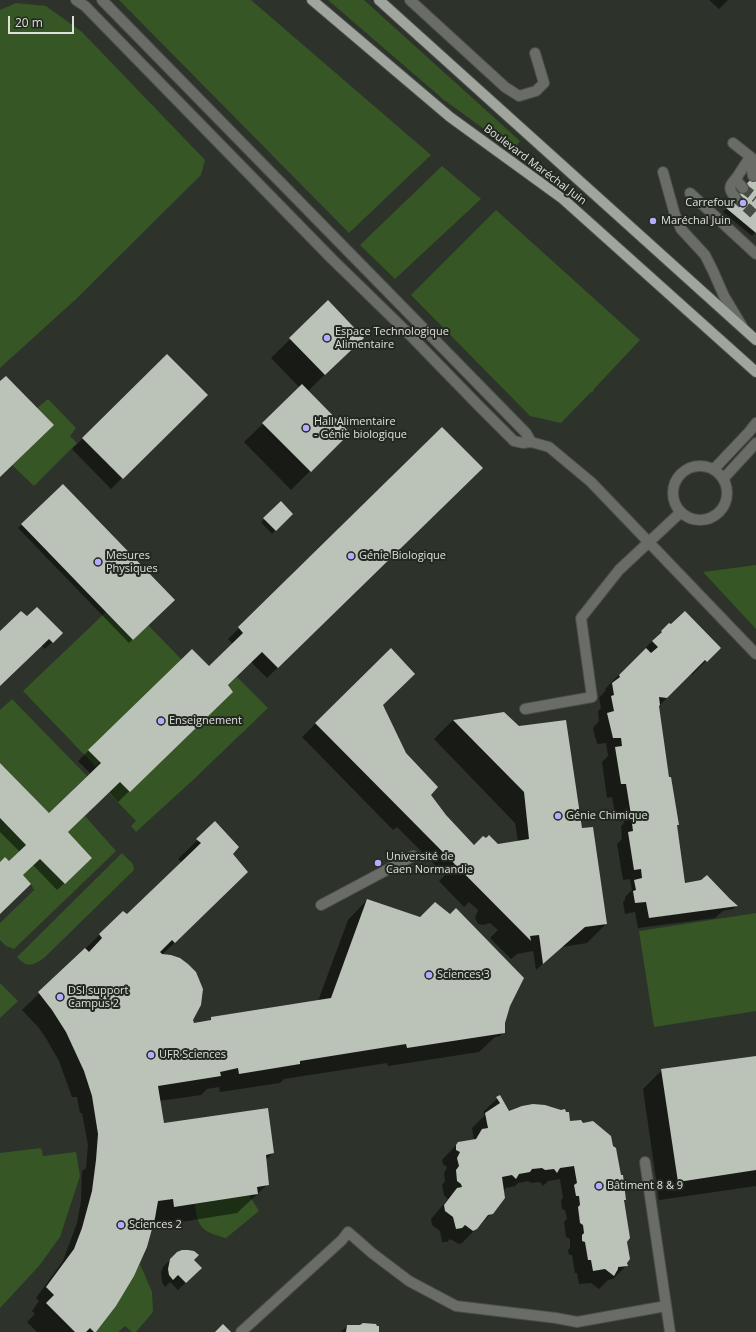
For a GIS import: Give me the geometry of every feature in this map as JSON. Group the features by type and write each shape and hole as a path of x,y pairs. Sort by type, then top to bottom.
{"main road":[{"name":"Boulevard Maréchal Juin","path":"312,0 450,117 563,199 756,372"},
{"name":"Boulevard Maréchal Juin","path":"379,0 756,340"}],"lane":[{"path":"76,0 85,6 332,259 408,333 509,436 514,440 523,443 531,442 549,447 591,482 756,654"},
{"path":"102,0 526,433 531,442"},
{"path":"410,0 505,87 519,96 536,91 544,83 535,53"},
{"path":"733,143 753,159"},
{"path":"753,159 753,176"},
{"path":"735,197 730,192 730,184 753,159"},
{"path":"663,172 675,215 681,229 705,255 724,296 744,329"},
{"path":"737,177 737,181 743,188"},
{"path":"690,193 756,254"},
{"path":"714,469 756,423"},
{"path":"724,478 756,443"},
{"path":"706,466 720,473 724,478 728,496 726,504 721,512 714,517 701,520 688,517 681,512 676,505 674,488 676,480 682,473 693,467 706,466"},
{"path":"525,708 592,697 581,618 619,570 681,512"},
{"path":"321,905 413,856"},
{"path":"645,1162 670,1332"},
{"path":"242,1332 342,1240 348,1232 372,1254 409,1281 456,1306 556,1318 577,1322 666,1306"}],"green space":[{"path":"119,0 251,0 431,155 349,233"},
{"path":"328,0 364,0 520,141 513,150 444,100"},
{"path":"16,3 46,6 82,32 205,160 201,175 75,300 0,368 0,10"},
{"path":"442,166 481,199 395,279 360,245"},
{"path":"496,210 640,340 594,389 592,393 591,392 561,423 530,416 411,295"},
{"path":"48,399 76,428 70,436 77,443 34,486 12,465 37,408"},
{"path":"756,565 756,629 703,572"},
{"path":"106,612 133,640 148,625 182,660 96,767 23,691"},
{"path":"237,677 268,708 136,832 131,826 136,821 109,793 120,782 130,791 233,692 228,685"},
{"path":"12,699 87,776 49,813 0,763 0,710"},
{"path":"85,816 116,851 14,949 6,946 0,940 0,923 34,890 23,875 40,859 65,883 92,858 68,832"},
{"path":"0,818 26,845 9,861 5,857 0,862"},
{"path":"122,853 133,864 134,870 44,958 30,965 21,961 17,957"},
{"path":"756,913 756,1011 654,1027 639,931"},
{"path":"0,983 18,1001 0,1018"},
{"path":"41,1148 43,1156 76,1152 80,1176 60,1237 39,1266 0,1308 0,1153"},
{"path":"249,1195 259,1211 226,1238 207,1231 197,1219 195,1204"},
{"path":"140,1264 152,1292 153,1312 136,1332 132,1332 125,1326 118,1332 96,1332 116,1306"}],"building":[{"name":"Carrefour","path":"756,173 756,233 726,208"},
{"name":"Espace Technologique Alimentaire","path":"328,300 364,338 325,375 289,338"},
{"path":"167,354 208,395 123,479 82,438"},
{"path":"6,376 54,425 0,477 0,381"},
{"name":"Hall Alimentaire - Génie biologique","path":"302,384 350,433 311,472 262,423"},
{"path":"442,427 483,468 278,668 262,652 228,685 233,692 130,792 120,782 68,832 92,858 65,884 40,859 23,875 31,884 0,914 0,862 5,857 9,861 26,845 0,818 0,763 49,813 101,763 88,750 192,649 209,666 243,633 238,627"},
{"name":"Mesures Physiques","path":"63,484 175,600 133,640 21,524"},
{"path":"281,501 293,514 276,531 263,518"},
{"path":"37,607 63,633 53,643 49,639 0,686 0,631 21,611 27,616"},
{"path":"685,611 721,648 707,662 705,660 667,698 659,697 669,777 671,777 679,825 677,825 685,883 701,880 707,875 738,906 649,918 646,902 635,903 633,891 636,890 634,880 642,878 641,869 634,870 628,832 633,831 631,815 626,784 621,784 615,747 622,746 621,738 613,738 607,713 614,711 611,696 614,695 612,683 620,677 619,675 646,648 651,653 658,647 652,641 669,623 671,624"},
{"name":"Génie Chimique","path":"391,648 415,674 383,705 406,753 438,787 431,795 446,815 474,845 483,836 486,838 489,835 498,844 529,839 524,792 453,720 504,712 519,726 566,720 582,828 593,827 607,924 585,927 543,964 539,935 530,936 531,941 315,723"},
{"name":"Sciences 3","path":"215,821 239,847 233,854 248,872 175,943 172,940 160,952 162,954 180,958 196,972 203,989 201,1005 193,1020 194,1023 211,1020 211,1017 331,998 367,899 420,917 435,902 450,914 456,908 524,978 510,1006 505,1023 505,1033 407,1048 406,1044 300,1061 300,1064 239,1074 238,1068 220,1072 221,1076 158,1086 164,1123 268,1108 274,1153 266,1155 269,1185 257,1187 258,1194 174,1207 173,1199 158,1201 147,1247 134,1276 116,1306 96,1332 90,1328 86,1332 75,1332 46,1303 54,1295 46,1287 74,1249 82,1228 92,1191 98,1134 92,1096 84,1071 66,1032 38,992 85,948 89,952 102,938 99,934 123,911 127,914 201,843 196,839"},
{"path":"756,1056 756,1170 678,1182 661,1069"},
{"name":"Bâtiment 8 & 9","path":"500,1095 509,1111 533,1104 545,1105 561,1110 565,1109 566,1112 569,1112 570,1121 581,1120 583,1123 593,1121 611,1136 613,1146 616,1148 621,1175 623,1175 626,1200 624,1200 630,1238 627,1242 630,1259 627,1263 628,1266 618,1267 614,1276 605,1269 593,1271 591,1260 588,1260 585,1242 582,1241 582,1235 584,1233 583,1225 580,1223 578,1207 580,1205 579,1196 576,1196 574,1185 577,1183 574,1166 560,1168 557,1173 554,1169 545,1170 542,1168 532,1169 530,1172 519,1174 516,1179 512,1175 502,1177 505,1198 493,1214 488,1215 477,1229 473,1231 465,1225 462,1228 456,1229 453,1217 445,1211 444,1205 457,1188 462,1187 457,1181 456,1170 459,1166 457,1158 460,1152 456,1150 456,1145 458,1142 476,1139 482,1129 488,1128 485,1113 500,1103 496,1097"},
{"path":"182,1250 194,1251 199,1255 194,1260 202,1268 186,1283 178,1275 173,1280 169,1275 168,1269 170,1259 177,1252"},
{"path":"363,1323 376,1324 379,1326 379,1332 346,1332 347,1325 360,1325"},
{"path":"223,1324 231,1332 215,1332"}],"tunnel":[{"path":"743,188 756,198"},
{"path":"735,197 756,216"}],"place":[{"name":"Carrefour","path":"743,203"},
{"name":"Maréchal Juin","path":"653,221"},
{"name":"Espace Technologique Alimentaire","path":"327,338"},
{"name":"Hall Alimentaire - Génie biologique","path":"306,428"},
{"name":"Génie Biologique","path":"351,556"},
{"name":"Mesures Physiques","path":"98,562"},
{"name":"Enseignement","path":"161,721"},
{"name":"Génie Chimique","path":"558,816"},
{"name":"Université de Caen Normandie","path":"378,863"},
{"name":"Sciences 3","path":"429,975"},
{"name":"DSI support Campus 2","path":"60,997"},
{"name":"UFR Sciences","path":"151,1055"},
{"name":"Bâtiment 8 & 9","path":"599,1186"},
{"name":"Sciences 2","path":"121,1225"}]}
